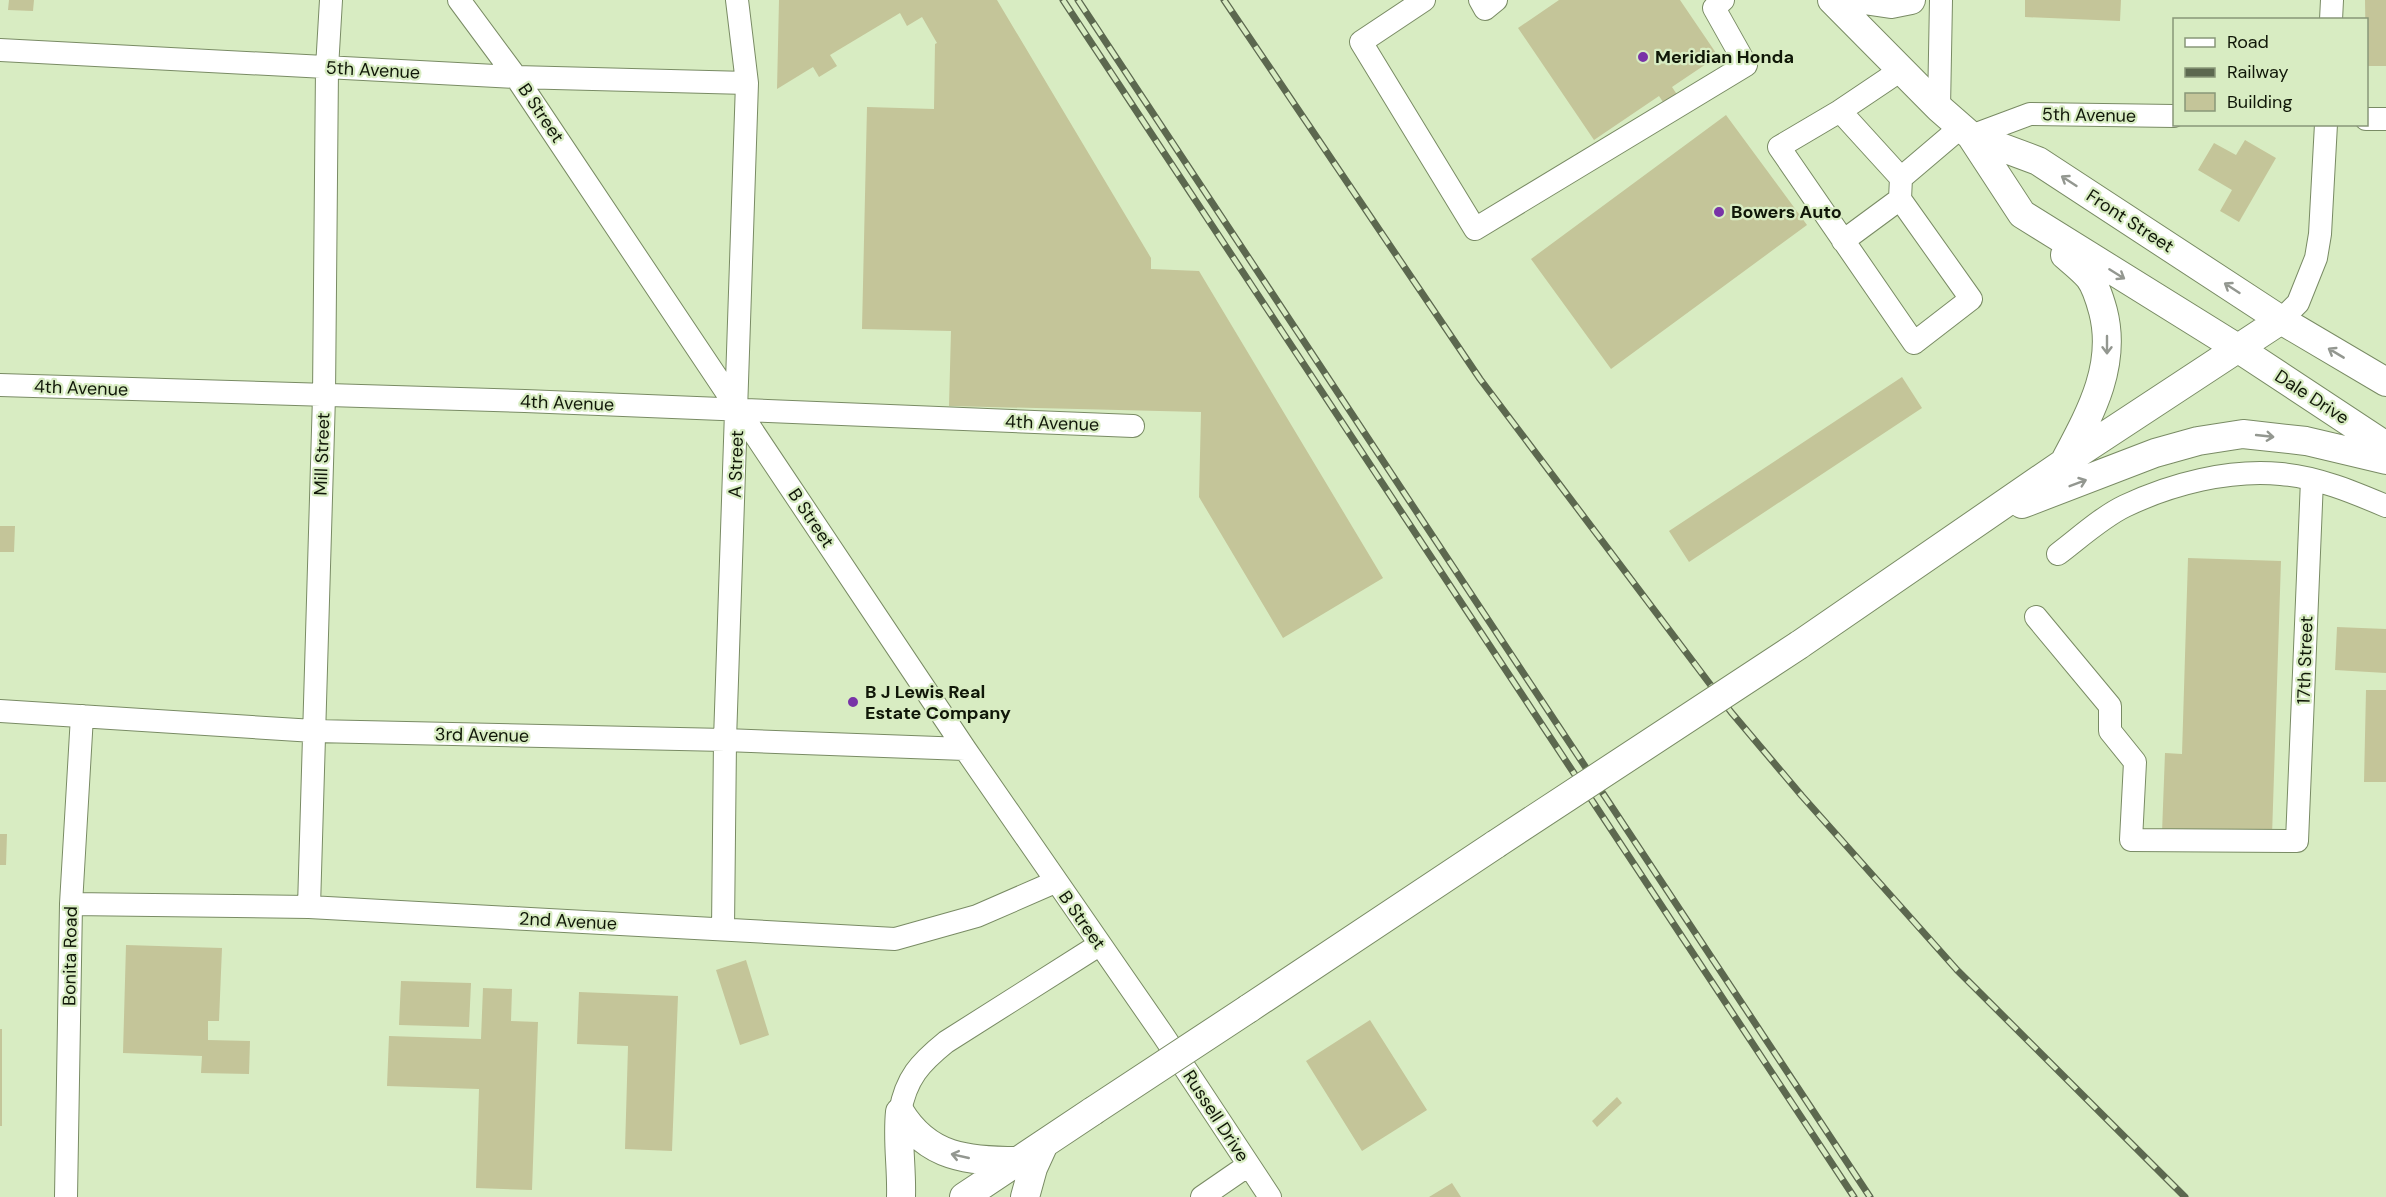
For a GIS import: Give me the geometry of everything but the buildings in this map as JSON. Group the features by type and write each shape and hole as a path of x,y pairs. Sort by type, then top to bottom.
{"main road":[{"name":"Front Street","path":"1832,0 1939,108 1966,132 2022,214 2239,349"},
{"path":"1864,0 1891,4 1911,0"},
{"name":"Front Street","path":"1966,132 2038,161 2281,320"},
{"path":"2022,214 2090,278 2099,298 2105,321 2108,342 2107,362 2101,384 2093,409 2065,462"},
{"path":"964,1197 1798,645 2065,462 2281,320 2386,382"},
{"name":"Dale Drive","path":"2239,349 2386,446"},
{"path":"1984,519 2155,453 2198,441 2243,434 2306,441 2386,460"},
{"path":"900,1112 916,1134 931,1147 973,1160 1018,1161"},
{"path":"900,1112 898,1135 902,1178 901,1197"},
{"path":"1025,1197 1033,1168 1044,1143"}],"street":[{"name":"Mill Street","path":"309,907 324,396 327,68 331,0"},
{"name":"B Street","path":"459,0 516,77 965,749 1163,1035"},
{"name":"A Street","path":"723,929 726,740 747,83 736,0"},
{"path":"1424,0 1361,42 1475,230 1746,65 1714,8 1723,0"},
{"path":"1480,0 1485,9 1496,0"},
{"path":"1939,108 1941,0"},
{"path":"2331,18 2332,0"},
{"name":"5th Avenue","path":"0,50 516,77 747,83"},
{"path":"1840,111 1901,189 1971,299 1914,343 1779,147 1840,111 1901,70"},
{"name":"5th Avenue","path":"1843,241 1966,132 2030,114 2173,116"},
{"path":"2368,119 2386,119"},
{"path":"2281,320 2298,303 2316,258 2320,234 2326,126"},
{"name":"4th Avenue","path":"0,385 1133,426"},
{"path":"2058,554 2124,507 2177,486 2235,475 2281,474 2312,480 2348,490 2386,506"},
{"name":"17th Street","path":"2036,617 2110,706 2110,731 2135,762 2131,840 2297,841 2312,480"},
{"name":"3rd Avenue","path":"0,711 314,731 726,740 965,749"},
{"name":"Bonita Road","path":"66,1197 71,904 82,716"},
{"name":"2nd Avenue","path":"71,904 309,907 895,939 977,916 1055,882"},
{"path":"900,1112 903,1094 912,1074 927,1057 946,1042 1099,945"},
{"name":"Russell Drive","path":"1163,1035 1270,1197"},
{"path":"1203,1197 1248,1166"}],"railway":[{"path":"1063,0 1854,1197"},
{"path":"1078,0 1870,1197"},
{"path":"1224,0 1480,379 1731,712 1802,796 1957,970 2185,1197"}],"place":[{"name":"Meridian Honda","path":"1643,57"},
{"name":"Bowers Auto","path":"1719,212"},
{"name":"B J Lewis Real Estate Company","path":"853,702"}]}
